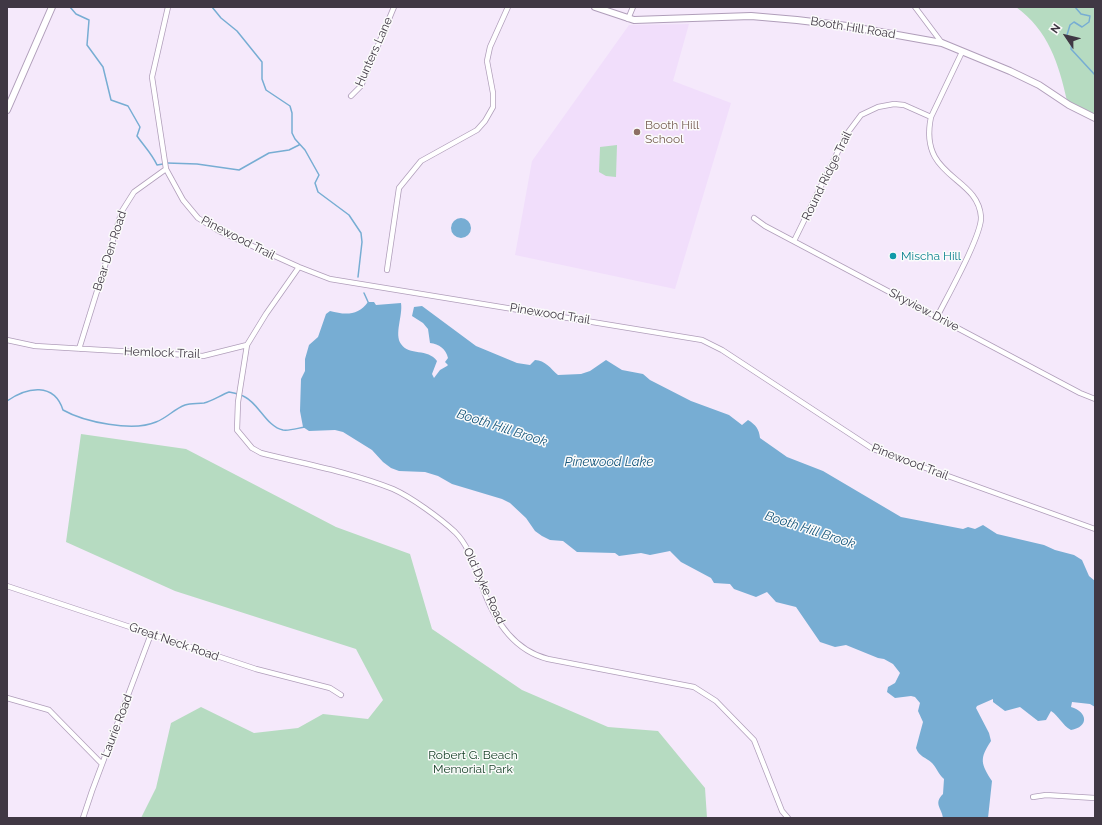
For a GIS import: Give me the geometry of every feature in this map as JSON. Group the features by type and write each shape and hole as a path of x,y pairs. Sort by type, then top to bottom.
{"street":[{"path":"7,110 52,7"},
{"name":"Pinewood Trail","path":"168,7 152,76 165,165 183,200 198,218 219,231 299,267 330,279 702,340 722,350 873,449 1095,529"},
{"name":"Hunters Lane","path":"351,96 358,90 363,82 394,7"},
{"path":"387,270 399,188 421,161 477,130 486,121 493,107 493,94 487,61 490,47 508,7"},
{"name":"Booth Hill Road","path":"595,7 628,19 643,20 751,16 792,19 846,26 942,43 1039,85 1069,105 1095,118"},
{"path":"628,19 633,7"},
{"path":"915,7 942,43"},
{"path":"937,317 980,228 981,217 974,198 942,167 930,149 929,128 931,117 962,52"},
{"name":"Round Ridge Trail","path":"794,241 846,135 861,115 878,106 894,104 904,105 931,117"},
{"name":"Bear Den Road","path":"79,349 122,211 134,192 165,165"},
{"name":"Skyview Drive","path":"754,218 765,226 1080,393 1095,399"},
{"path":"247,345 266,314 299,267"},
{"name":"Hemlock Trail","path":"7,340 35,346 202,356 247,345"},
{"name":"Old Dyke Road","path":"247,345 238,402 237,430 252,448 261,453 360,478 393,489 404,495 456,533 467,547 483,589 498,620 512,639 526,650 548,660 694,687 708,694 754,740 782,810 788,818"},
{"name":"Great Neck Road","path":"7,586 256,669 330,688 341,695"},
{"name":"Laurie Road","path":"83,818 151,634"},
{"path":"7,698 49,710 102,764"},
{"path":"1033,797 1046,795 1095,798"}],"shaded area":[{"name":"Booth Hill School","path":"689,24 673,81 731,103 675,289 515,255 532,161 629,25"}],"green space":[{"path":"1016,7 1095,7 1095,115 1067,101 1056,61 1044,37 1027,16"},
{"path":"617,145 616,177 606,176 599,172 600,147"},
{"name":"Robert G. Beach Memorial Park","path":"81,434 186,449 336,527 410,554 432,629 522,690 608,727 658,731 705,788 707,818 141,818 156,788 171,723 201,707 254,733 298,728 323,714 368,719 383,700 356,649 175,591 66,542"}],"water":[{"path":"457,218 465,218 471,224 471,232 465,238 457,238 451,232 451,224"},
{"name":"Pinewood Lake","path":"368,302 374,302 376,305 401,303 398,330 399,340 404,348 424,353 433,357 437,361 432,374 434,378 440,370 448,365 445,362 448,358 446,352 442,348 436,344 430,343 428,329 423,323 412,316 414,307 422,306 476,346 517,363 530,365 535,360 539,360 548,365 558,375 581,374 590,371 606,360 622,370 643,374 650,380 691,401 729,415 742,425 748,420 757,428 760,438 787,457 823,471 901,517 963,529 968,527 975,529 983,525 997,534 1044,545 1055,550 1074,555 1082,560 1089,576 1095,581 1095,707 1090,704 1072,702 1071,707 1081,712 1084,719 1081,726 1071,730 1065,726 1051,711 1046,720 1038,721 1020,707 1005,711 993,702 993,699 977,706 976,708 989,733 991,741 983,757 984,766 992,781 988,818 943,818 938,803 943,794 944,779 932,763 921,755 916,748 923,722 918,711 920,703 915,697 895,698 887,692 888,687 895,683 900,673 893,664 884,659 846,645 835,647 820,642 796,607 776,602 767,592 756,597 734,589 730,584 714,583 711,578 681,562 670,551 650,555 641,553 619,556 615,553 577,552 563,541 550,540 542,536 535,531 526,518 510,503 502,499 452,484 438,476 425,472 399,471 391,468 372,450 343,432 335,430 309,431 303,427 300,411 301,379 305,371 305,359 309,345 318,337 326,314 330,311 346,314 356,312 364,307"}],"waterway":[{"path":"70,7 76,14 89,20 87,45 103,67 111,100 128,106 140,127 137,136 157,165 163,164"},
{"path":"212,7 221,18 237,31 262,62 262,79 266,90 290,106 292,113 292,133 295,139 305,150 319,175 315,183 318,192 349,215 361,233 362,242 358,277"},
{"path":"1075,7 1081,14 1090,16 1089,22 1082,27 1074,22 1070,25 1067,35 1072,42 1071,49 1095,75"},
{"path":"167,163 197,164 239,170 269,153 289,150 299,145"},
{"path":"364,293 369,304"},
{"name":"Booth Hill Brook","path":"7,401 15,396 31,390 47,391 59,401 63,410 72,414 96,422 122,426 135,426 156,422 185,405 204,403 229,392 241,395 250,400 272,425 277,428 291,430 305,427"}],"place":[{"name":"Booth Hill School","path":"637,132"},
{"name":"Mischa Hill","path":"893,256"}]}
